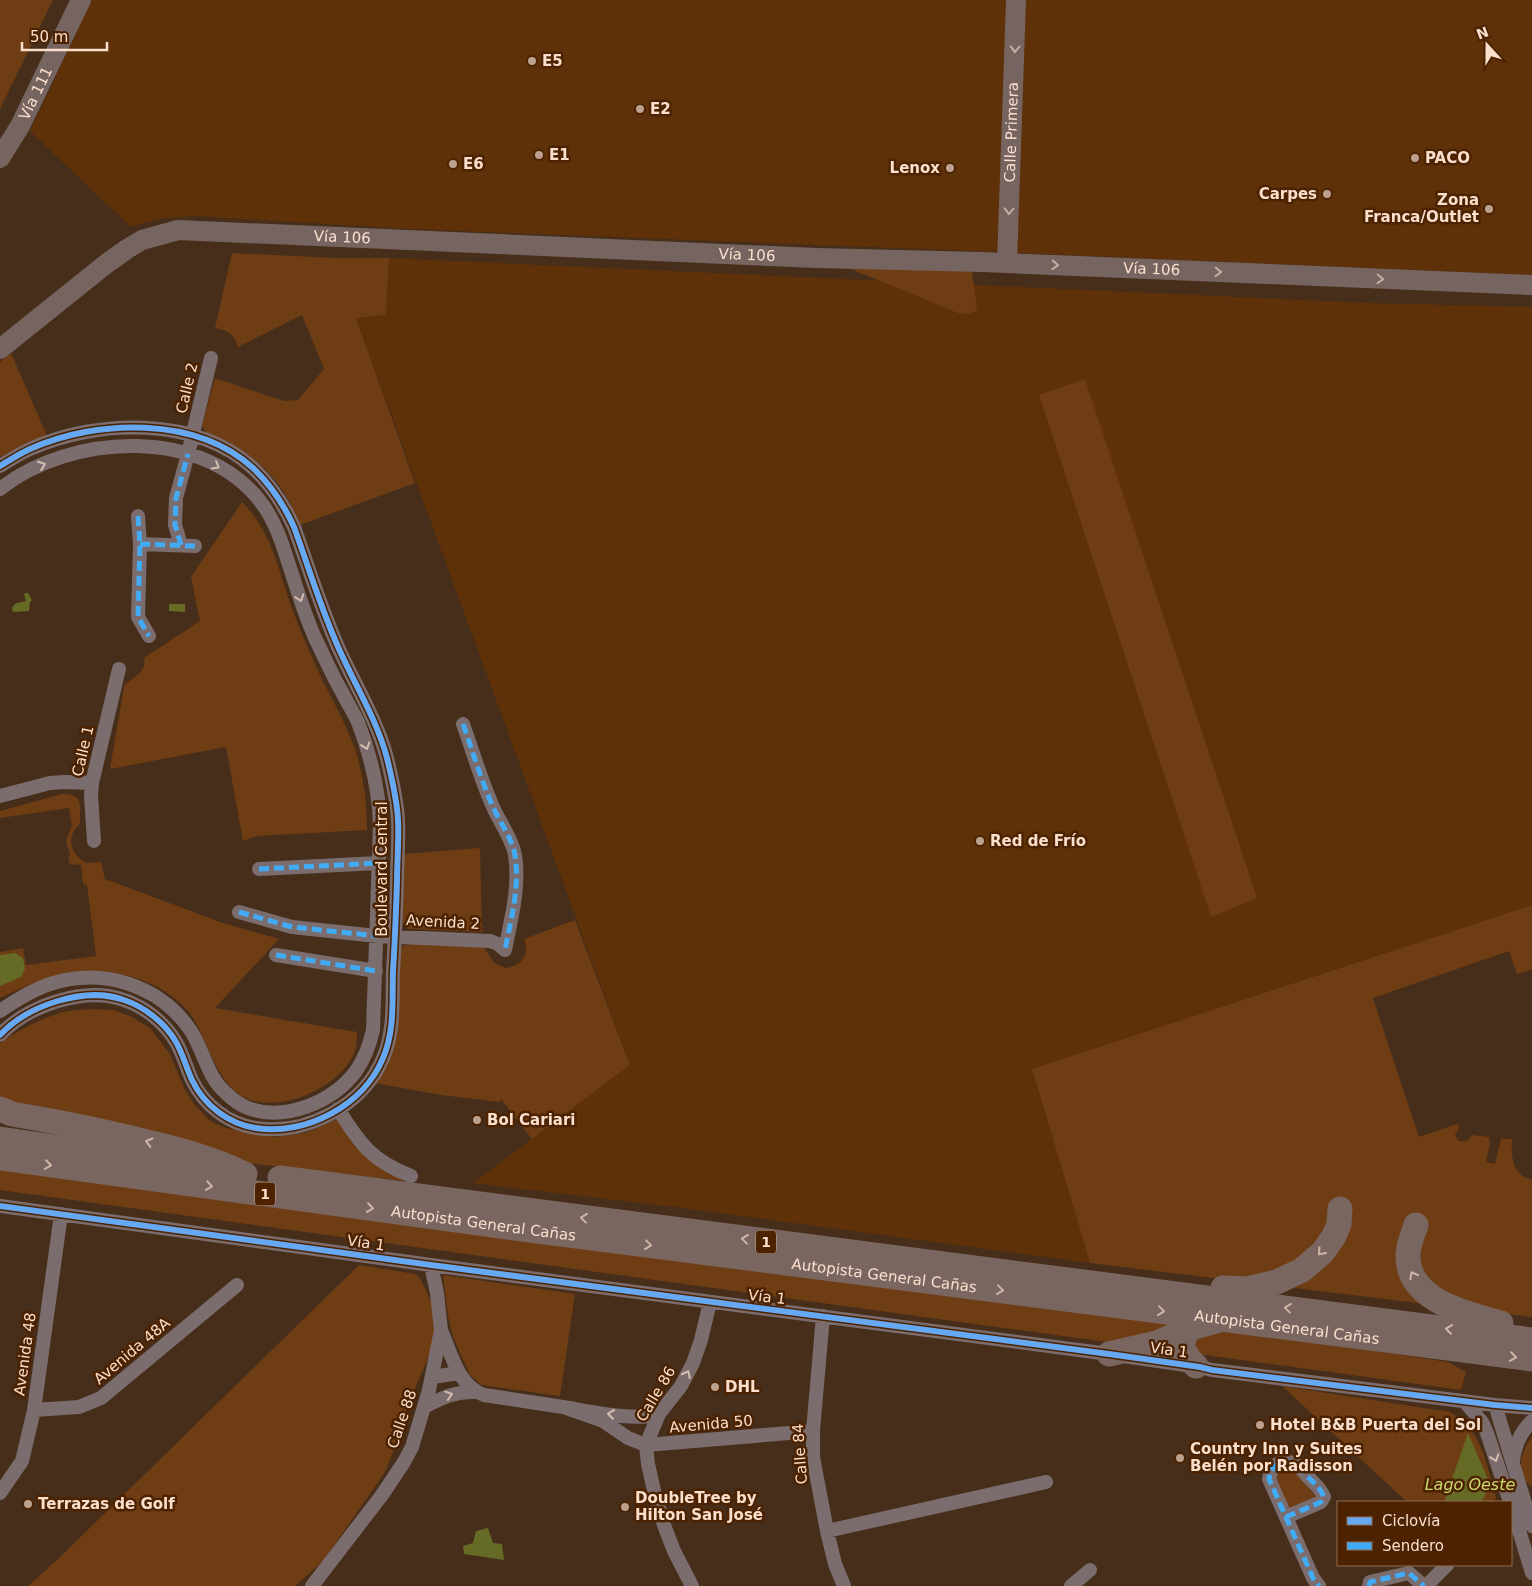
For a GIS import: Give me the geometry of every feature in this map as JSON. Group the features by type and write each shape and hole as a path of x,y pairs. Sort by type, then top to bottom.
{"highway":[{"path":"0,1109 12,1114 97,1129 200,1155 245,1174"},
{"name":"Autopista General Cañas","path":"0,1139 245,1174 1532,1340"},
{"name":"Autopista General Cañas","path":"0,1158 530,1230 1532,1359"},
{"path":"783,1244 1009,1263 1164,1283 1248,1289 1277,1282 1292,1276 1312,1262 1334,1236 1339,1224 1340,1209"},
{"path":"1416,1225 1408,1252 1408,1265 1417,1282 1432,1299 1469,1314 1532,1331"},
{"path":"1109,1354 1157,1343 1191,1328 1226,1320"},
{"path":"1191,1328 1186,1332 1182,1346 1189,1360 1196,1366"}],"main road":[{"name":"Vía 111","path":"0,158 20,126 81,0"},
{"name":"Calle Primera","path":"1007,263 1016,0"},
{"name":"Vía 106","path":"0,348 127,249 142,240 178,230 816,258 1007,263 1532,285"}],"street":[{"name":"Calle 2","path":"181,546 175,526 176,498 211,358"},
{"name":"Boulevard Central","path":"0,466 30,449 67,437 95,430 130,428 156,429 193,435 219,445 244,461 262,477 277,496 294,527 330,630 378,730 396,797 397,811 395,936 390,1028 387,1047 373,1078 352,1099 333,1111 304,1125 277,1130 253,1128 230,1121 208,1103 198,1090 178,1045 163,1025 145,1010 123,999 95,996 58,1001 33,1010 12,1023 0,1035"},
{"name":"Boulevard Central","path":"0,489 18,476 74,454 97,448 143,446 188,454 215,465 248,487 270,516 286,553 308,621 357,721 372,764 378,792 380,825 374,1030 366,1054 355,1072 342,1086 321,1100 296,1110 277,1112 254,1110 240,1104 218,1085 192,1032 174,1009 155,995 127,984 102,978 67,980 37,990 0,1011"},
{"path":"138,516 140,544 138,617 149,636"},
{"path":"140,544 196,546"},
{"name":"Calle 1","path":"94,841 91,803 92,783 119,669"},
{"path":"357,721 371,716"},
{"name":"Avenida 2","path":"238,912 292,927 377,936 490,941 498,944 505,950 516,886 515,853 510,838 487,792 463,724"},
{"path":"0,796 50,783 92,783"},
{"path":"259,870 379,863"},
{"path":"276,955 376,971"},
{"path":"123,999 127,984"},
{"path":"342,1086 352,1099"},
{"path":"321,1100 369,1152 387,1165 411,1176"},
{"name":"Vía 1","path":"0,1206 1109,1354 1212,1370 1532,1408"},
{"name":"Avenida 48","path":"0,1493 22,1460 34,1410 61,1214"},
{"name":"Calle 88","path":"312,1586 382,1495 412,1447 432,1377 441,1330 437,1293 431,1265"},
{"name":"Avenida 48A","path":"34,1410 79,1407 101,1398 237,1285"},
{"name":"Calle 86","path":"692,1586 674,1551 664,1525 655,1495 646,1446 659,1414 681,1386 693,1363 702,1340 710,1302"},
{"name":"Calle 84","path":"823,1316 812,1431 816,1472 827,1531 835,1564 844,1586"},
{"path":"441,1330 459,1373 467,1385 476,1392"},
{"path":"432,1377 459,1373"},
{"name":"Avenida 50","path":"424,1407 455,1393 476,1392 484,1395 633,1417 646,1418 659,1414"},
{"path":"1464,1401 1482,1422 1515,1499 1532,1526"},
{"path":"1495,1405 1513,1464"},
{"name":"Avenida 50","path":"563,1407 603,1421 628,1438 646,1446 812,1431"},
{"path":"1532,1421 1526,1426 1519,1438 1514,1451 1513,1464 1515,1499 1532,1573"},
{"path":"827,1531 1046,1482"},
{"path":"1286,1518 1313,1578 1319,1586"},
{"path":"1369,1586 1370,1582 1409,1573 1425,1586 1446,1566"},
{"path":"1071,1586 1090,1570"}],"shaded area":[{"path":"0,0 53,0 0,109"},
{"path":"92,0 1532,0 1532,275 411,229 196,216 162,218 131,227 30,131"},
{"path":"232,253 335,258 389,258 386,315 356,318 415,483 300,525 283,491 269,473 251,457 205,431 203,422 215,378 284,401 298,400 324,369 302,315 238,347 230,333 215,328"},
{"path":"389,258 1369,303 1532,307 1532,905 1032,1069 1090,1263 683,1208 473,1183 630,1065 356,318 386,315"},
{"path":"846,267 972,271 977,309 969,314 958,313"},
{"path":"11,353 47,436 31,441 0,457 0,362"},
{"path":"1085,379 1257,898 1211,917 1039,395"},
{"path":"242,502 259,523 271,546 304,639 353,743 366,801 367,830 257,836 243,841 226,747 110,769 125,684 142,670 144,658 200,621 191,577"},
{"path":"62,794 74,796 78,799 80,807 80,824 72,834 71,840 73,850 86,863 101,862 105,879 223,923 279,939 215,1008 357,1032 356,1048 349,1062 338,1075 324,1086 307,1095 289,1101 271,1103 255,1101 240,1095 224,1079 197,1025 184,1007 159,988 126,976 92,972 57,976 24,987 0,998 0,952 23,948 26,965 96,956 87,885 83,884 81,865 70,864 68,859 70,854 66,841 72,826 69,808 0,818 0,811"},
{"path":"480,848 482,932 410,929 405,927 402,922 404,854"},
{"path":"1532,905 1532,969 1517,974 1509,951 1373,998 1419,1137 1457,1124 1459,1127 1455,1135 1459,1141 1467,1141 1472,1135 1489,1137 1490,1144 1486,1162 1495,1164 1501,1139 1512,1139 1512,1152 1517,1170 1525,1177 1532,1179 1532,1317 1090,1263 1032,1069"},
{"path":"575,920 630,1065 532,1139 501,1099 500,1102 441,1095 374,1083 400,950 403,946 411,944 484,947 494,963 506,968 516,965 523,958 526,950 524,939"},
{"path":"91,1009 114,1010 132,1017 150,1028 170,1054 184,1088 194,1104 210,1121 226,1128 274,1137 305,1133 338,1119 405,1181 230,1161 0,1104 0,1044 20,1030 45,1018 64,1012"},
{"path":"0,1163 1189,1323 1128,1345 0,1190"},
{"path":"359,1265 415,1274 420,1278 431,1301 436,1329 431,1352 408,1404 385,1472 323,1561 295,1586 28,1586 58,1559"},
{"path":"443,1275 575,1294 560,1396 481,1385 470,1375 453,1337 448,1316"},
{"path":"1217,1327 1448,1362 1466,1372 1461,1390 1198,1354 1189,1335"},
{"path":"1282,1386 1450,1412 1461,1420 1470,1429 1482,1449 1496,1498 1493,1501 1406,1501"},
{"path":"1532,1437 1532,1487 1523,1476 1521,1462 1525,1449"},
{"path":"1286,1466 1295,1470 1317,1498 1287,1511 1274,1474"}],"water":[{"path":"28,593 32,600 29,611 13,612 12,608 15,604 26,601 24,594"},
{"path":"169,604 185,604 185,612 169,611"},
{"path":"15,953 23,958 25,969 21,977 0,986 0,955"},
{"name":"Lago Oeste","path":"1468,1433 1488,1479 1487,1491 1482,1501 1444,1501"},
{"path":"488,1528 493,1543 502,1544 504,1560 464,1554 463,1546 473,1543 476,1531"}],"marked path":[{"path":"181,545 175,525 176,498 188,454"},
{"path":"138,516 140,544 138,617 149,636"},
{"path":"140,544 195,546"},
{"path":"463,724 489,797 509,837 515,855 516,891 505,950"},
{"path":"259,869 379,863"},
{"path":"239,912 292,927 377,936"},
{"path":"276,955 376,971"},
{"path":"1286,1517 1321,1502 1324,1497 1318,1487 1299,1467 1293,1463 1283,1462 1272,1469 1269,1479 1313,1578 1319,1586"},
{"path":"1369,1586 1370,1582 1409,1573 1424,1586"}],"cycle path":[{"path":"0,466 26,451 56,439 85,432 115,428 145,428 175,431 204,439 230,451 253,468 266,481 294,527 333,634 378,730 394,789 398,835 392,1015 387,1048 374,1075 362,1090 348,1103 331,1114 313,1122 275,1129 246,1126 227,1118 210,1105 197,1089 181,1051 166,1028 147,1011 132,1003 109,996 75,997 41,1007 12,1024 0,1035"},
{"path":"0,1206 1109,1354 1212,1370 1532,1408"}],"place":[{"name":"E5","path":"532,61"},
{"name":"E2","path":"640,109"},
{"name":"E1","path":"539,155"},
{"name":"PACO","path":"1415,158"},
{"name":"E6","path":"453,164"},
{"name":"Lenox","path":"950,168"},
{"name":"Carpes","path":"1327,194"},
{"name":"Zona Franca/Outlet","path":"1489,209"},
{"name":"Red de Frío","path":"980,841"},
{"name":"Bol Cariari","path":"477,1120"},
{"name":"DHL","path":"715,1387"},
{"name":"Hotel B&B Puerta del Sol","path":"1260,1425"},
{"name":"Country Inn y Suites Belén por Radisson","path":"1180,1458"},
{"name":"Terrazas de Golf","path":"28,1504"},
{"name":"DoubleTree by Hilton San José","path":"625,1507"}]}
